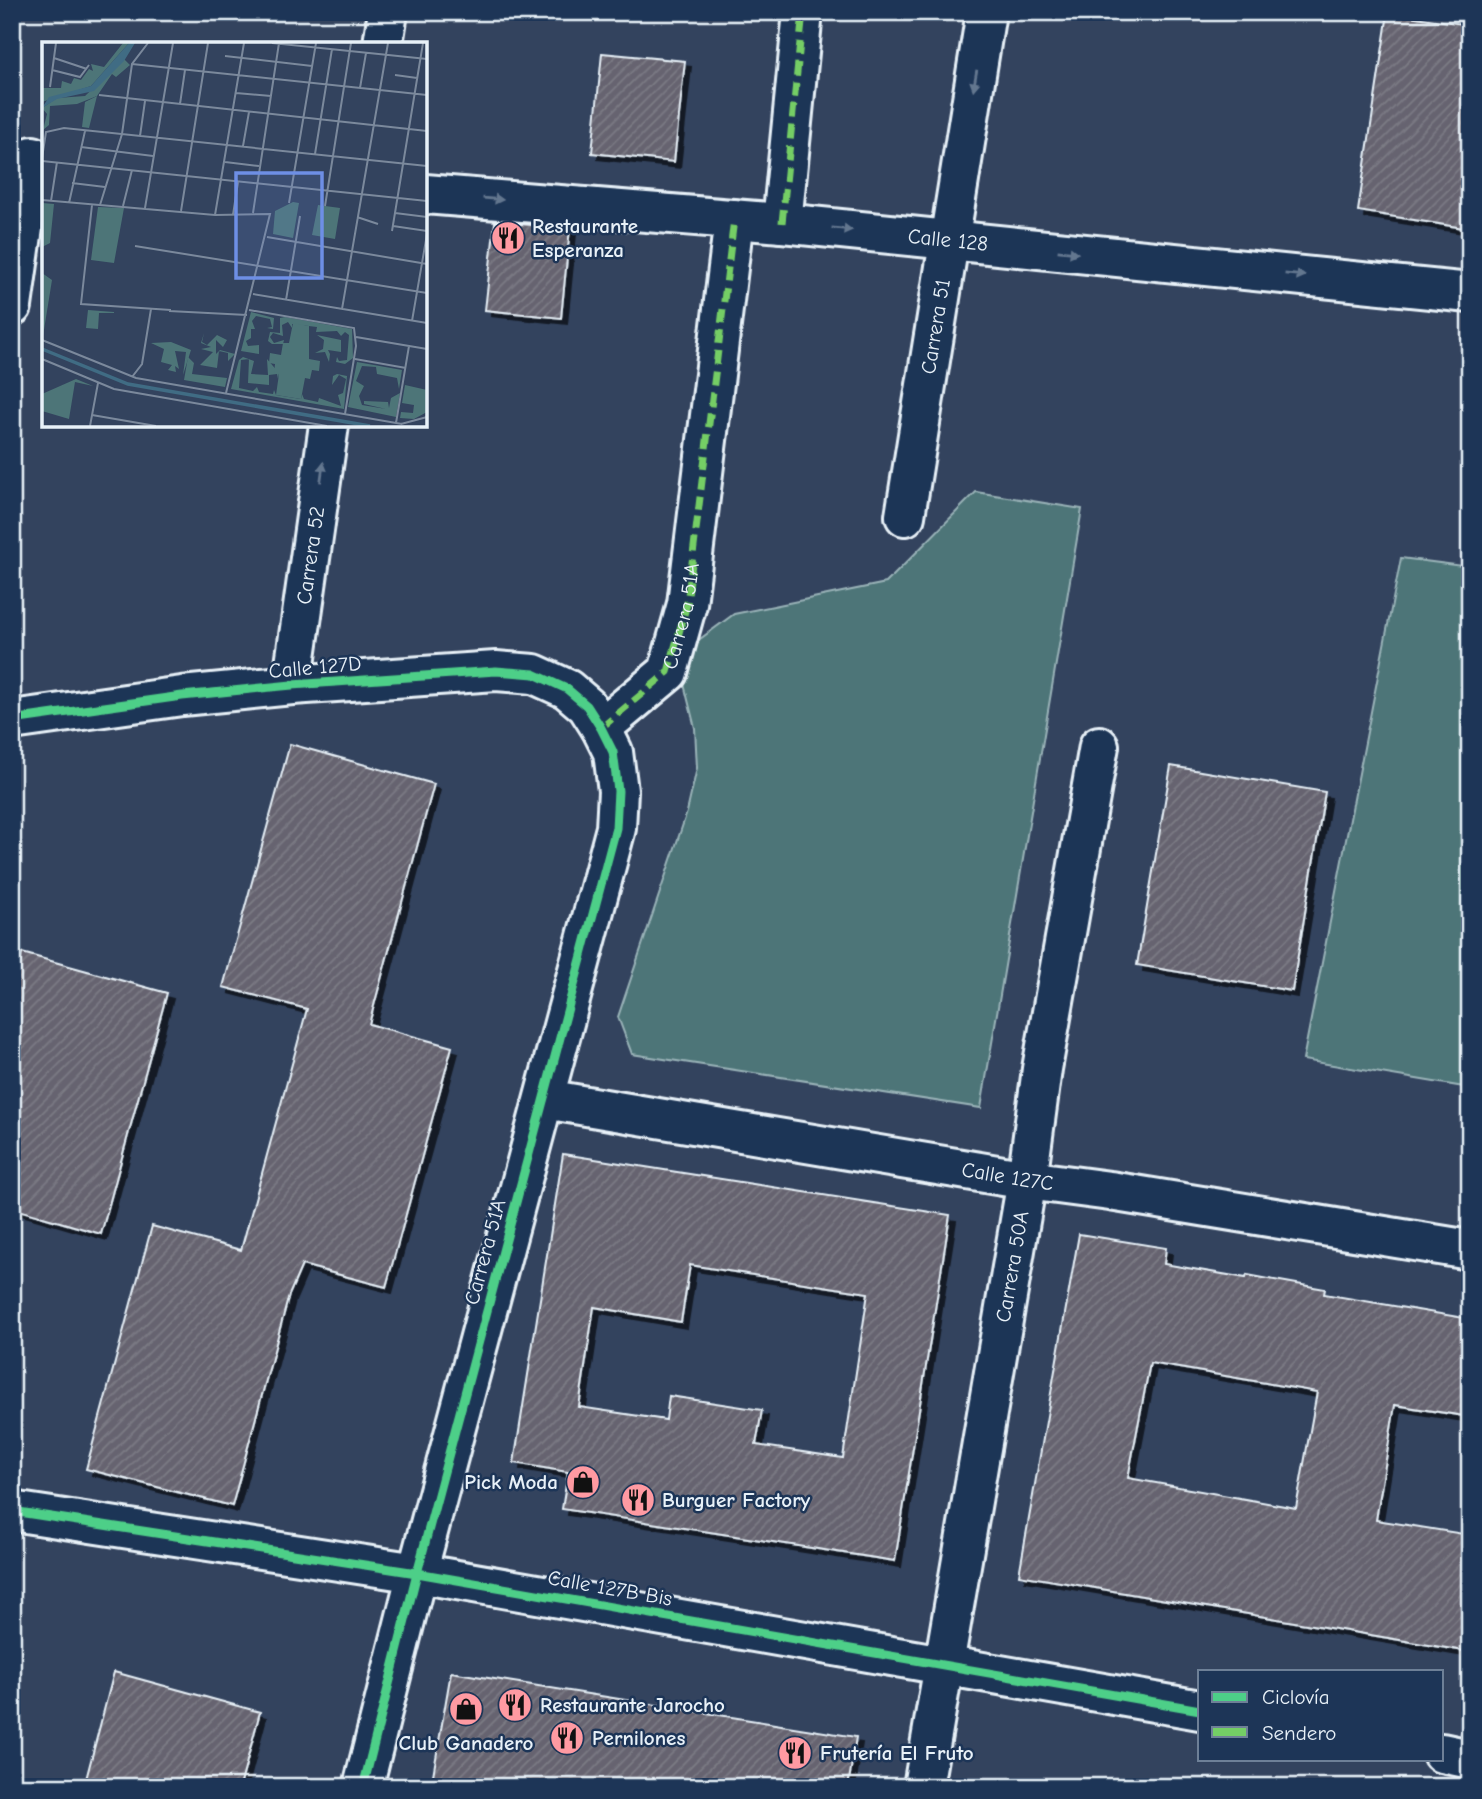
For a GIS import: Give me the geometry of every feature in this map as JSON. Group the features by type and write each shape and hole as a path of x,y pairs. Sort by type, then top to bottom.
{"street":[{"path":"383,42 388,12"},
{"path":"782,223 803,12"},
{"name":"Carrera 51","path":"905,516 986,12"},
{"path":"12,306 30,156"},
{"name":"Calle 128","path":"427,194 782,223 1470,293"},
{"name":"Carrera 51A","path":"363,1787 417,1573 616,828 618,791 613,752 601,727 668,671 687,604 734,219"},
{"name":"Carrera 52","path":"292,685 329,427"},
{"name":"Calle 127D","path":"12,720 182,696 292,685 496,671 534,674 566,689 587,706 601,727"},
{"name":"Carrera 50A","path":"923,1787 1027,1180 1042,1069 1099,747"},
{"name":"Calle 127C","path":"545,1099 1027,1180 1470,1250"},
{"name":"Calle 127B Bis","path":"12,1511 417,1573 1198,1710"},
{"path":"1444,1754 1470,1759"}],"green space":[{"path":"976,492 1082,509 981,1108 632,1054 618,1017 687,812 697,768 695,728 677,656 734,614 886,583"},
{"path":"1401,558 1470,567 1470,1088 1303,1060"}],"building":[{"path":"1388,13 1470,25 1470,229 1358,211"},
{"path":"602,53 685,61 674,162 592,153"},
{"path":"495,222 570,228 561,318 485,310"},
{"path":"290,744 434,784 369,1024 452,1047 386,1287 302,1265 289,1295 232,1506 86,1469 152,1226 241,1250 307,1009 223,987"},
{"path":"1171,766 1325,792 1292,991 1137,965"},
{"path":"22,953 167,993 101,1234 12,1208 12,990"},
{"path":"563,1154 950,1215 895,1561 562,1509 568,1472 514,1463","holes":["690,1265 868,1293 843,1458 756,1445 762,1410 669,1396 666,1420 579,1407 594,1307 681,1322"]},
{"path":"1079,1234 1166,1248 1164,1264 1325,1289 1324,1294 1470,1319 1470,1417 1395,1405 1376,1520 1470,1535 1470,1652 1019,1575","holes":["1150,1363 1317,1392 1296,1508 1128,1478"]},
{"path":"114,1672 260,1712 240,1787 84,1787"},
{"path":"451,1672 856,1737 848,1787 431,1787"}],"marked path":[{"path":"782,223 803,12"},
{"path":"601,728 668,672 687,604 734,219"}],"cycle path":[{"path":"12,720 182,696 292,685 496,671 534,674 567,689 587,706 613,752 618,791 616,828 417,1573 363,1787"},
{"path":"12,1511 417,1573 1198,1710"}],"place":[{"name":"Restaurante Esperanza","path":"508,238"},
{"name":"Pick Moda","path":"583,1482"},
{"name":"Burguer Factory","path":"638,1500"},
{"name":"Restaurante Jarocho","path":"515,1705"},
{"name":"Club Ganadero","path":"466,1709"},
{"name":"Pernilones","path":"567,1738"},
{"name":"Frutería El Fruto","path":"795,1753"}]}
